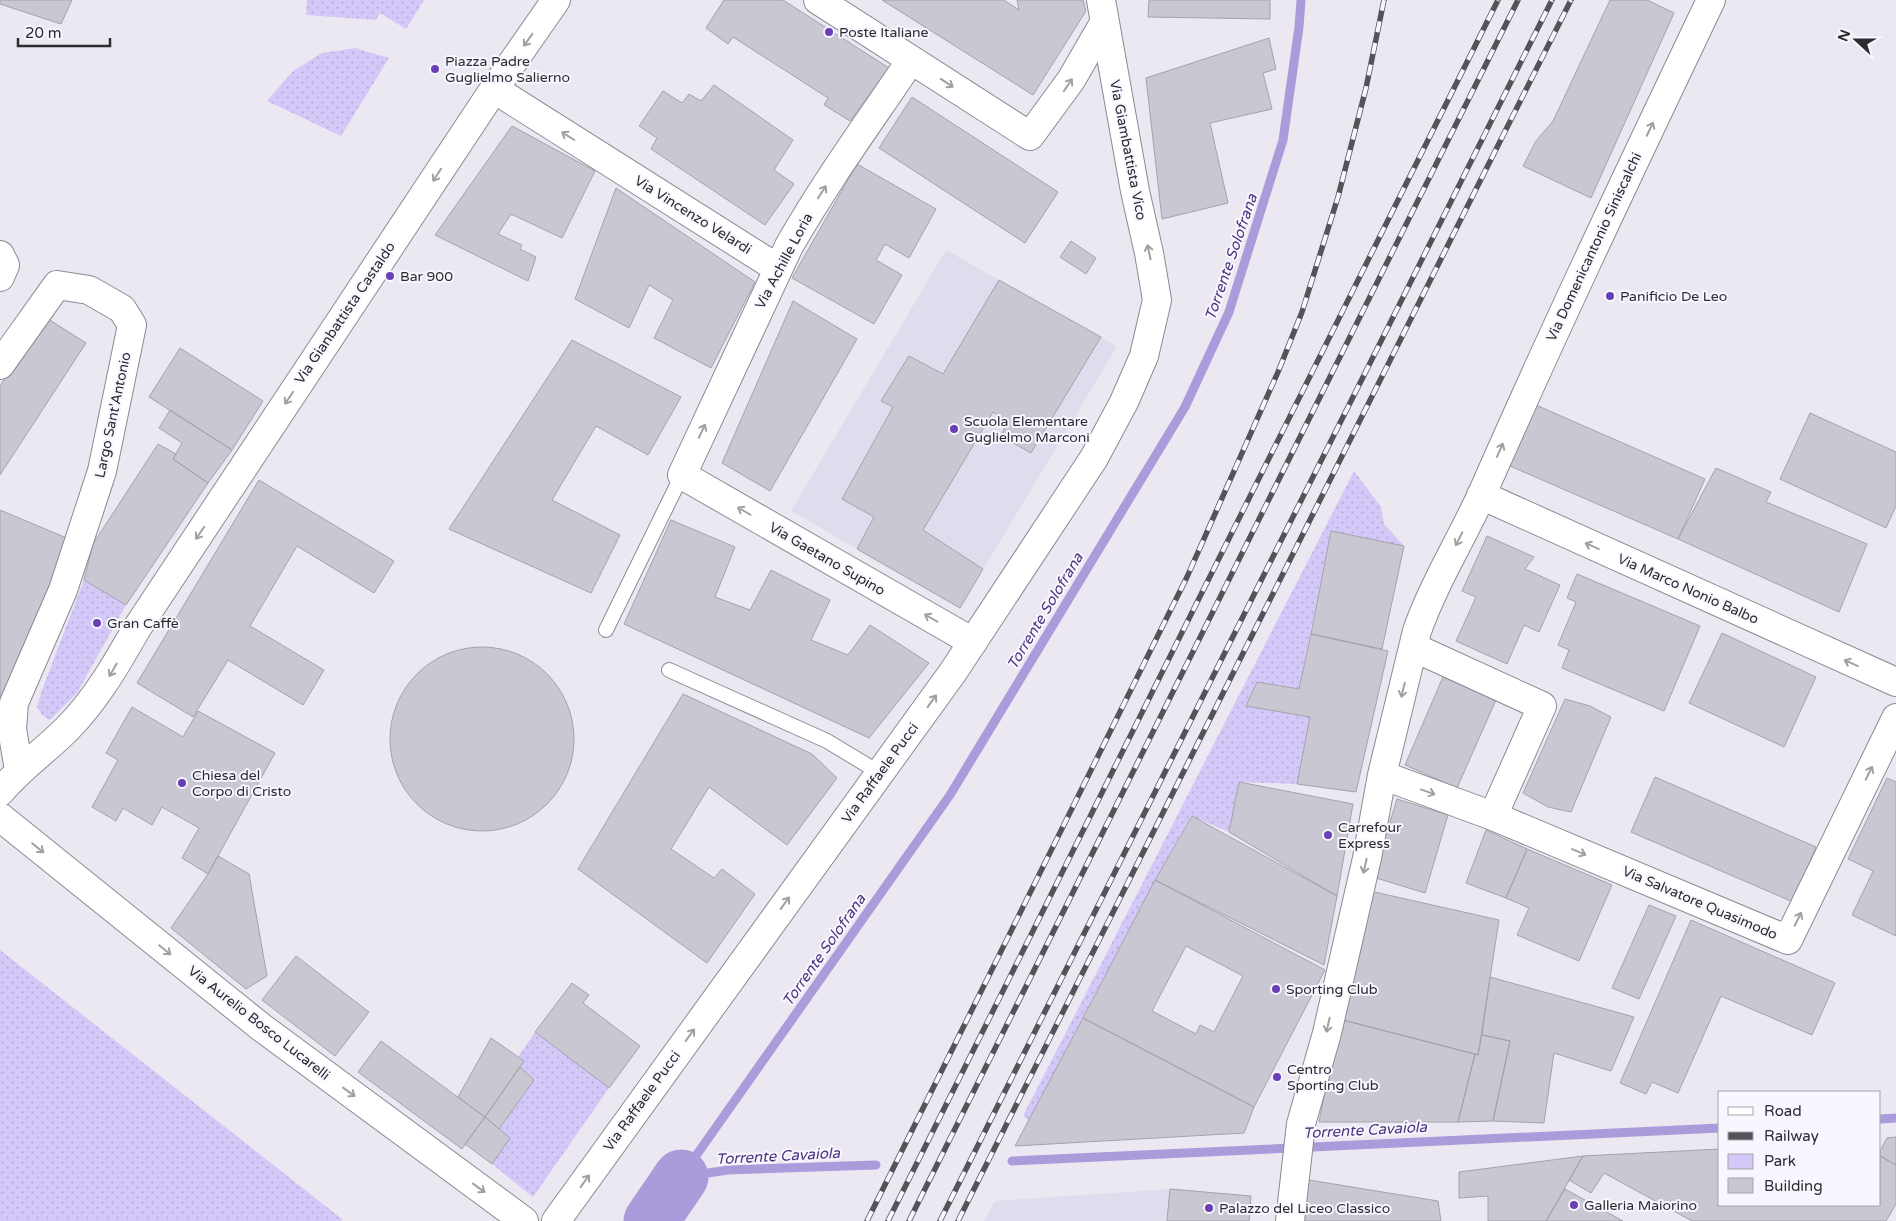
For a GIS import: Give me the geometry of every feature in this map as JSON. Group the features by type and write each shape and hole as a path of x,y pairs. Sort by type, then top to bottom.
{"street":[{"name":"Via Gianbattista Castaldo","path":"0,792 19,770 68,728 106,681 137,628 494,89 556,0"},
{"path":"818,0 1030,136 1071,80 1103,12"},
{"name":"Via Domenicantonio Siniscalchi","path":"1290,1221 1301,1124 1327,1033 1367,858 1382,775 1414,646 1425,610 1481,495 1566,304 1711,0"},
{"name":"Via Giambattista Vico","path":"1103,12 1135,191 1157,300"},
{"name":"Via Achille Loria","path":"682,475 777,268 804,219 911,60"},
{"name":"Via Vincenzo Velardi","path":"494,89 777,268"},
{"path":"0,255 5,265 0,277"},
{"name":"Largo Sant'Antonio","path":"0,365 57,284 89,290 122,309 132,325 102,471 63,590 14,703 12,730 19,770"},
{"name":"Via Raffaele Pucci","path":"556,1221 974,642 1094,458 1124,402 1144,356 1157,300"},
{"name":"Via Gaetano Supino","path":"682,475 974,642"},
{"name":"Via Marco Nonio Balbo","path":"1481,495 1896,682"},
{"path":"1414,646 1542,706 1493,816"},
{"name":"Via Salvatore Quasimodo","path":"1382,775 1493,816 1788,940 1896,718"},
{"name":"Via Aurelio Bosco Lucarelli","path":"0,817 261,1027 520,1219"}],"lane":[{"path":"606,630 682,475"},
{"path":"669,670 827,741 880,773"}],"shaded area":[{"name":"Scuola Elementare Guglielmo Marconi","path":"946,250 1117,346 960,608 791,511"},
{"path":"1170,1189 1251,1196 1249,1221 984,1221 995,1201"}],"green space":[{"path":"307,0 424,0 406,29 380,13 376,20 306,15"},
{"path":"355,48 389,58 341,136 267,101 293,71 322,53"},
{"path":"1354,471 1381,507 1384,524 1404,546 1331,532 1299,689 1257,682 1246,705 1310,717 1297,784 1239,782 1229,832 1191,816 1155,880 1029,1120 1023,1116"},
{"path":"84,580 126,605 77,693 50,720 42,715 37,707"},
{"path":"0,950 342,1219 341,1221 0,1221"},
{"path":"535,1032 609,1088 533,1197 492,1164 510,1138 499,1129 534,1080 520,1067 524,1061 518,1057"}],"building":[{"path":"0,0 72,0 61,24 0,4"},
{"path":"724,0 783,0 889,68 850,121 824,105 828,98 733,37 728,44 706,28"},
{"path":"882,0 1004,0 1019,10 1017,0 1083,0 1086,11 1033,95"},
{"path":"1149,0 1270,0 1270,19 1148,17"},
{"path":"1610,0 1647,0 1674,13 1591,198 1523,166 1536,141 1553,121"},
{"path":"1269,38 1276,69 1263,73 1272,109 1210,123 1228,203 1162,219 1146,78"},
{"path":"714,85 793,140 774,170 794,184 765,225 651,149 657,138 639,126 663,91 682,103 689,94 701,101"},
{"path":"912,97 1058,192 1025,243 879,148"},
{"path":"512,126 595,171 562,238 511,214 498,234 522,245 520,249 536,257 528,281 435,235"},
{"path":"857,164 936,209 909,258 885,244 876,260 902,275 874,324 792,278"},
{"path":"616,188 755,282 711,368 654,338 673,300 649,285 629,328 575,299"},
{"path":"1071,241 1096,258 1086,274 1060,257"},
{"path":"999,280 1101,337 1031,453 1001,436 1008,421 993,412 923,530 983,569 960,608 857,549 874,517 842,499 893,407 881,401 909,356 943,374"},
{"path":"793,301 857,339 770,491 722,463"},
{"path":"45,317 86,343 0,475 0,386"},
{"path":"572,340 681,397 648,455 596,426 552,500 620,535 591,593 449,529"},
{"path":"180,348 263,401 232,450 149,397"},
{"path":"1529,402 1705,479 1678,539 1503,463"},
{"path":"170,410 232,450 208,483 173,459 182,443 159,428"},
{"path":"1810,413 1896,452 1896,506 1886,528 1780,479"},
{"path":"158,444 176,454 173,459 208,483 126,605 84,580 93,544"},
{"path":"1716,468 1771,492 1766,502 1867,544 1839,612 1678,539"},
{"path":"259,480 394,561 374,593 297,546 250,626 324,670 303,705 228,660 193,717 137,683"},
{"path":"0,510 69,539 0,701"},
{"path":"671,520 735,547 715,597 750,610 771,570 830,600 811,640 848,655 870,625 929,663 869,738 624,624"},
{"path":"1331,531 1404,546 1382,649 1311,634"},
{"path":"1487,536 1534,557 1525,569 1560,585 1539,632 1524,625 1507,664 1456,641 1476,597 1462,591"},
{"path":"1577,574 1700,626 1664,711 1562,668 1569,650 1558,645 1576,602 1567,598"},
{"path":"1722,633 1816,677 1784,747 1689,703"},
{"path":"1311,634 1388,651 1356,792 1297,784 1310,717 1246,706 1257,682 1299,689"},
{"path":"482,647 500,649 517,654 547,674 567,704 572,721 574,739 572,757 567,774 547,804 517,824 500,829 482,831 464,829 447,824 417,804 397,774 392,757 390,739 392,721 397,704 417,674 447,654 464,649"},
{"path":"1443,677 1496,700 1457,788 1405,765"},
{"path":"683,694 812,754 837,778 787,845 709,787 671,849 714,878 722,869 755,894 707,963 578,869"},
{"path":"1565,699 1590,706 1611,717 1571,812 1548,807 1523,793"},
{"name":"Chiesa del Corpo di Cristo","path":"132,707 183,737 198,711 275,753 208,874 182,858 199,828 162,807 152,825 123,808 116,821 92,807 118,760 106,753"},
{"path":"1655,777 1816,847 1793,902 1631,832"},
{"path":"1887,778 1896,782 1896,936 1852,915 1873,871 1848,859"},
{"path":"1239,782 1353,804 1337,896 1229,832"},
{"path":"1397,799 1448,815 1425,893 1373,877"},
{"path":"1192,816 1337,896 1324,965 1155,880"},
{"path":"1486,830 1527,849 1506,898 1466,883"},
{"path":"1527,849 1612,885 1579,961 1517,935 1529,908 1506,898"},
{"path":"218,856 249,874 267,976 246,989 171,928"},
{"name":"Sporting Club","path":"1155,880 1325,970 1254,1107 1083,1018","holes":["1186,946 1243,976 1214,1032 1200,1025 1196,1034 1152,1011"]},
{"path":"1370,891 1499,920 1478,1055 1339,1019"},
{"path":"1649,905 1676,916 1639,999 1612,988"},
{"path":"1691,920 1835,983 1812,1035 1721,996 1678,1093 1652,1082 1646,1094 1620,1083"},
{"path":"296,956 369,1012 335,1056 262,1000"},
{"path":"1490,977 1634,1017 1611,1071 1554,1053 1544,1123 1493,1121 1510,1041 1482,1035"},
{"path":"572,983 589,995 583,1003 640,1046 609,1088 535,1032"},
{"path":"1083,1018 1254,1107 1244,1133 1015,1146"},
{"path":"1339,1019 1475,1054 1458,1122 1319,1122"},
{"path":"1482,1035 1510,1041 1493,1121 1458,1122 1475,1054 1478,1055"},
{"path":"491,1038 524,1061 485,1117 458,1097"},
{"path":"381,1041 485,1117 462,1149 358,1072"},
{"path":"520,1067 534,1080 499,1129 485,1117"},
{"path":"485,1117 510,1138 492,1164 465,1144"},
{"path":"1896,1137 1896,1165 1881,1157 1881,1149 1887,1138"},
{"path":"1718,1149 1718,1206 1881,1206 1881,1157 1896,1165 1896,1204 1886,1221 1692,1221 1604,1173 1591,1193 1569,1180 1583,1156"},
{"path":"1583,1156 1546,1221 1488,1221 1488,1196 1459,1198 1459,1172"},
{"path":"1309,1180 1438,1201 1441,1221 1302,1221"},
{"name":"Palazzo del Liceo Classico","path":"1170,1189 1251,1196 1249,1221 1167,1221"},
{"name":"Galleria Maiorino","path":"1565,1189 1623,1221 1546,1221"}],"waterway":[{"name":"Torrente Solofrana","path":"681,1177 950,795 1185,407 1229,312 1283,140 1301,0"},
{"name":"Torrente Cavaiola","path":"1881,1119 1896,1118"},
{"name":"Torrente Cavaiola","path":"1012,1161 1718,1128"},
{"name":"Torrente Cavaiola","path":"681,1177 728,1170 876,1165"},
{"path":"651,1221 681,1177"}],"railway":[{"path":"867,1221 1187,577 1278,372 1302,312 1338,197 1366,88 1384,0"},
{"path":"888,1221 1498,0"},
{"path":"909,1221 1518,0"},
{"path":"940,1221 1552,0"},
{"path":"958,1221 1571,0"}],"place":[{"name":"Poste Italiane","path":"829,32"},
{"name":"Piazza Padre Guglielmo Salierno","path":"435,69"},
{"name":"Bar 900","path":"390,276"},
{"name":"Panificio De Leo","path":"1610,296"},
{"name":"Scuola Elementare Guglielmo Marconi","path":"954,429"},
{"name":"Gran Caffè","path":"97,623"},
{"name":"Chiesa del Corpo di Cristo","path":"182,783"},
{"name":"Carrefour Express","path":"1328,835"},
{"name":"Sporting Club","path":"1276,989"},
{"name":"Centro Sporting Club","path":"1277,1077"},
{"name":"Galleria Maiorino","path":"1574,1205"},
{"name":"Palazzo del Liceo Classico","path":"1209,1208"}]}
